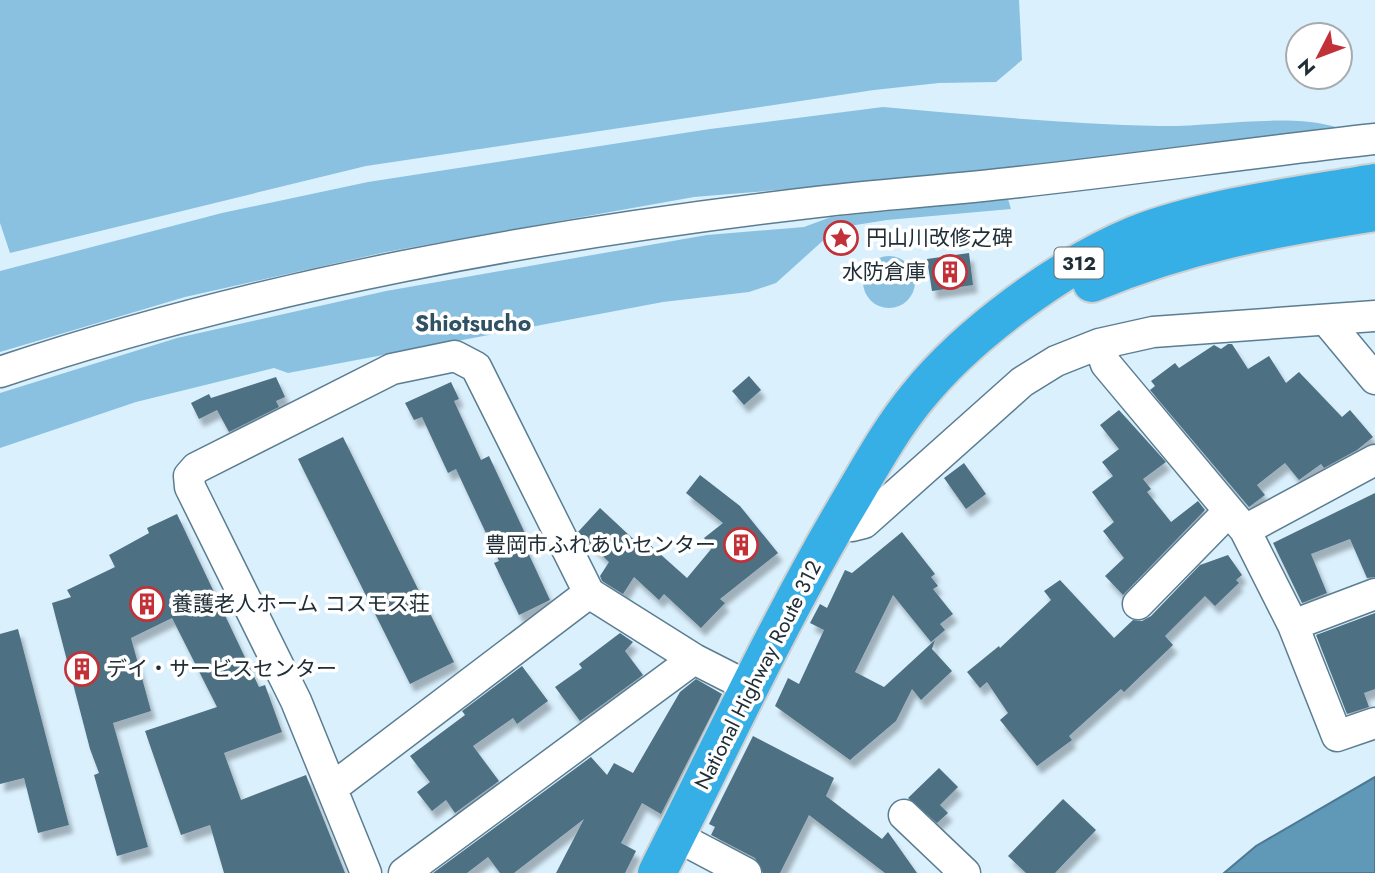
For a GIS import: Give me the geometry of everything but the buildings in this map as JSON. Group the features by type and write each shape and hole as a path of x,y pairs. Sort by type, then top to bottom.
{"highway":[{"name":"National Highway Route 312","path":"657,873 839,520 892,432 939,373 1003,316 1083,261 1136,235 1241,206 1375,183"},
{"name":"National Highway Route 312","path":"863,479 928,407 971,366 1013,331 1091,284 1142,262 1244,233 1375,212"}],"street":[{"path":"0,372 167,321 429,263 558,240 816,202 1018,182 1375,139"},
{"path":"839,520 852,526 864,523 1022,382 1056,361 1099,344 1153,332 1375,316"},
{"path":"1326,320 1375,379"},
{"path":"1099,344 1106,364 1237,521 1293,625 1337,736 1375,723"},
{"path":"366,873 296,701 190,488 189,476 196,468 392,369 455,356 476,368 589,593 694,659 751,688"},
{"path":"1138,604 1237,521 1375,460"},
{"path":"332,788 589,593"},
{"path":"1293,625 1375,594"},
{"path":"404,873 694,659"},
{"path":"904,815 965,873"},
{"path":"676,836 746,873"}],"shaded area":[{"path":"0,0 1019,0 1022,60 996,82 939,83 874,90 366,166 10,253 0,223"},
{"path":"883,107 1124,125 1180,126 1297,121 1339,128 1332,133 898,180 694,197 386,252 185,297 0,352 0,271 222,213 368,182 710,129"},
{"path":"1008,199 1011,209 887,220 837,228 776,283 749,292 663,302 288,373 274,368 136,402 0,448 0,393 177,338 386,291 707,235 804,227 831,217"},
{"path":"889,256 908,263 915,282 908,301 889,308 870,301 863,282 870,263"},
{"path":"1375,777 1375,873 1224,873 1256,846"}],"place":[{"name":"円山川改修之碑","path":"841,238"},
{"name":"水防倉庫","path":"950,272"},
{"name":"豊岡市ふれあいセンター","path":"741,545"},
{"name":"養護老人ホーム コスモス荘","path":"147,604"},
{"name":"デイ・サービスセンター","path":"82,669"}],"district":[{"name":"Shiotsucho","path":"473,323"}]}
